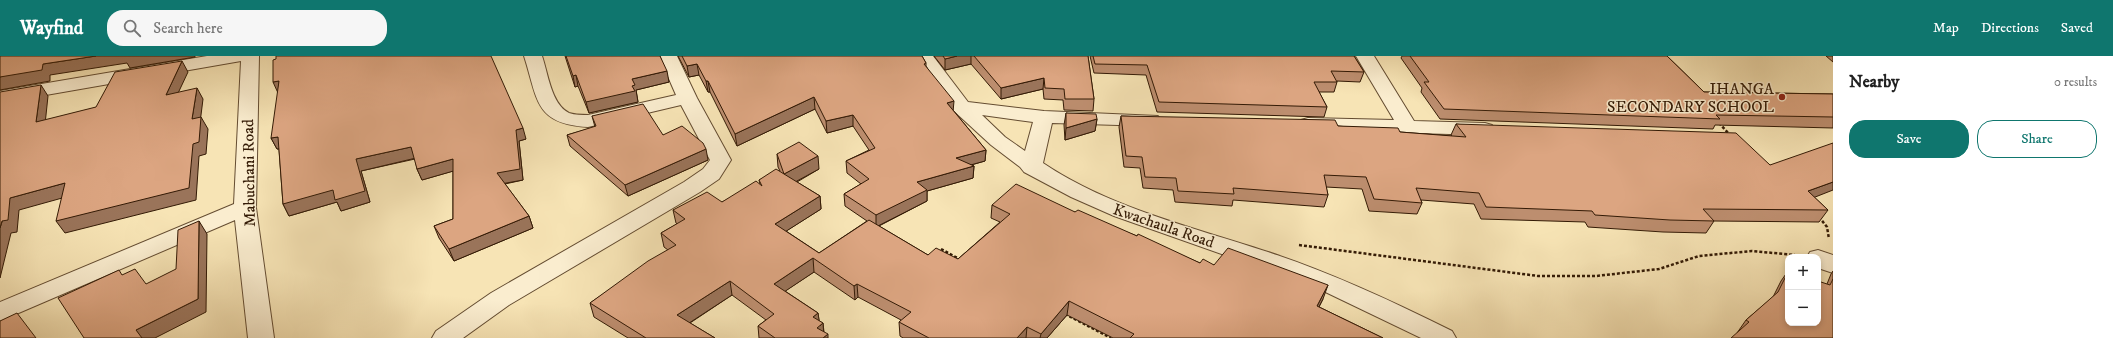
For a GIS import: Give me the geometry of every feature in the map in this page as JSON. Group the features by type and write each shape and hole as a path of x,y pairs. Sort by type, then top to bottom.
{"street":[{"path":"0,97 239,56"},
{"name":"Mabuchani Road","path":"250,56 245,208 261,338"},
{"path":"533,56 546,98 553,112 562,119 572,122 588,121 687,98"},
{"path":"445,338 500,299 711,174 721,160 687,98 668,56"},
{"name":"Kwachaula Road","path":"924,56 961,107 994,138 1031,167 1065,187 1104,204 1307,274 1378,305 1443,338"},
{"path":"1365,56 1407,126"},
{"path":"961,107 1044,118 1170,120"},
{"path":"1031,167 1044,118"},
{"path":"1288,123 1502,129"},
{"path":"0,312 150,247 245,208"}],"path":[{"path":"1716,120 1731,137"},
{"path":"1814,213 1824,221 1829,232 1821,255"},
{"path":"1294,245 1538,276 1596,276 1659,269 1699,256 1752,251 1804,254"},
{"path":"940,249 968,263"},
{"path":"1063,313 1111,338"}],"building":[{"path":"0,56 96,56 43,64 42,70 0,77"},
{"path":"276,56 491,56 523,128 516,130 520,169 497,173 529,216 449,249 434,226 453,219 453,159 417,169 411,147 356,159 365,191 335,200 333,190 283,204 278,137 271,138 279,81 273,82 273,60 276,59"},
{"path":"566,56 660,56 667,71 632,79 635,85 632,86 635,91 586,102 576,75 573,76"},
{"path":"682,56 922,56 926,63 924,64 954,101 947,103 986,150 956,158 974,166 917,182 927,190 876,215 844,194 869,179 846,161 875,148 853,115 826,121 814,97 735,134 708,81 706,81 697,64 687,66"},
{"path":"943,56 957,56 945,59"},
{"path":"974,56 1088,56 1094,99 1065,99 1064,89 1045,88 1044,78 1001,88"},
{"path":"1093,56 1354,56 1364,72 1331,71 1337,82 1314,82 1327,107 1159,102 1147,65 1095,64"},
{"path":"1410,56 1667,56 1704,92 1833,94 1833,117 1716,115 1720,119 1444,109 1424,82 1429,82"},
{"path":"182,61 166,95 197,88 192,119 201,117 199,142 193,144 189,188 56,221 65,183 10,198 8,220 2,221 0,228 0,92 41,85 36,122 96,107 115,72"},
{"path":"643,104 663,135 682,126 703,143 706,149 625,185 567,135 596,126 592,116"},
{"path":"1066,113 1096,114 1097,119 1066,128"},
{"path":"1121,116 1335,120 1338,126 1398,128 1400,132 1466,137 1456,124 1736,133 1770,165 1833,143 1833,182 1808,191 1828,210 1703,209 1714,221 1670,220 1595,215 1592,211 1486,207 1479,193 1416,188 1422,203 1374,199 1366,177 1324,175 1328,195 1233,188 1234,194 1178,191 1176,178 1145,177 1142,157 1126,156"},
{"path":"799,142 818,156 784,174 777,154"},
{"path":"776,169 820,196 775,224 819,253 869,220 928,255 936,248 958,259 1010,214 992,205 1016,184 1075,212 1078,210 1137,236 1138,234 1200,263 1203,259 1214,265 1228,248 1328,285 1317,306 1383,338 1130,338 1134,334 1069,301 1041,334 1027,327 1017,338 929,338 899,322 911,312 857,284 854,286 813,258 774,284 818,313 813,317 823,323 817,328 828,334 823,338 775,338 758,326 774,314 730,281 677,315 715,338 646,338 590,303 648,261 676,245 661,233 685,219 673,210 707,192 722,202 756,181 762,186 759,180"},
{"path":"199,221 198,299 136,330 142,338 84,338 58,298 119,270 122,275 135,269 146,284 176,269 178,230"},
{"path":"1785,278 1785,326 1821,326 1821,282 1830,285 1833,279 1833,338 1731,338 1749,322 1746,320 1778,292"},
{"path":"17,313 36,338 0,338 0,321"}],"place":[{"name":"IHANGA SECONDARY SCHOOL","path":"1782,97"}]}
